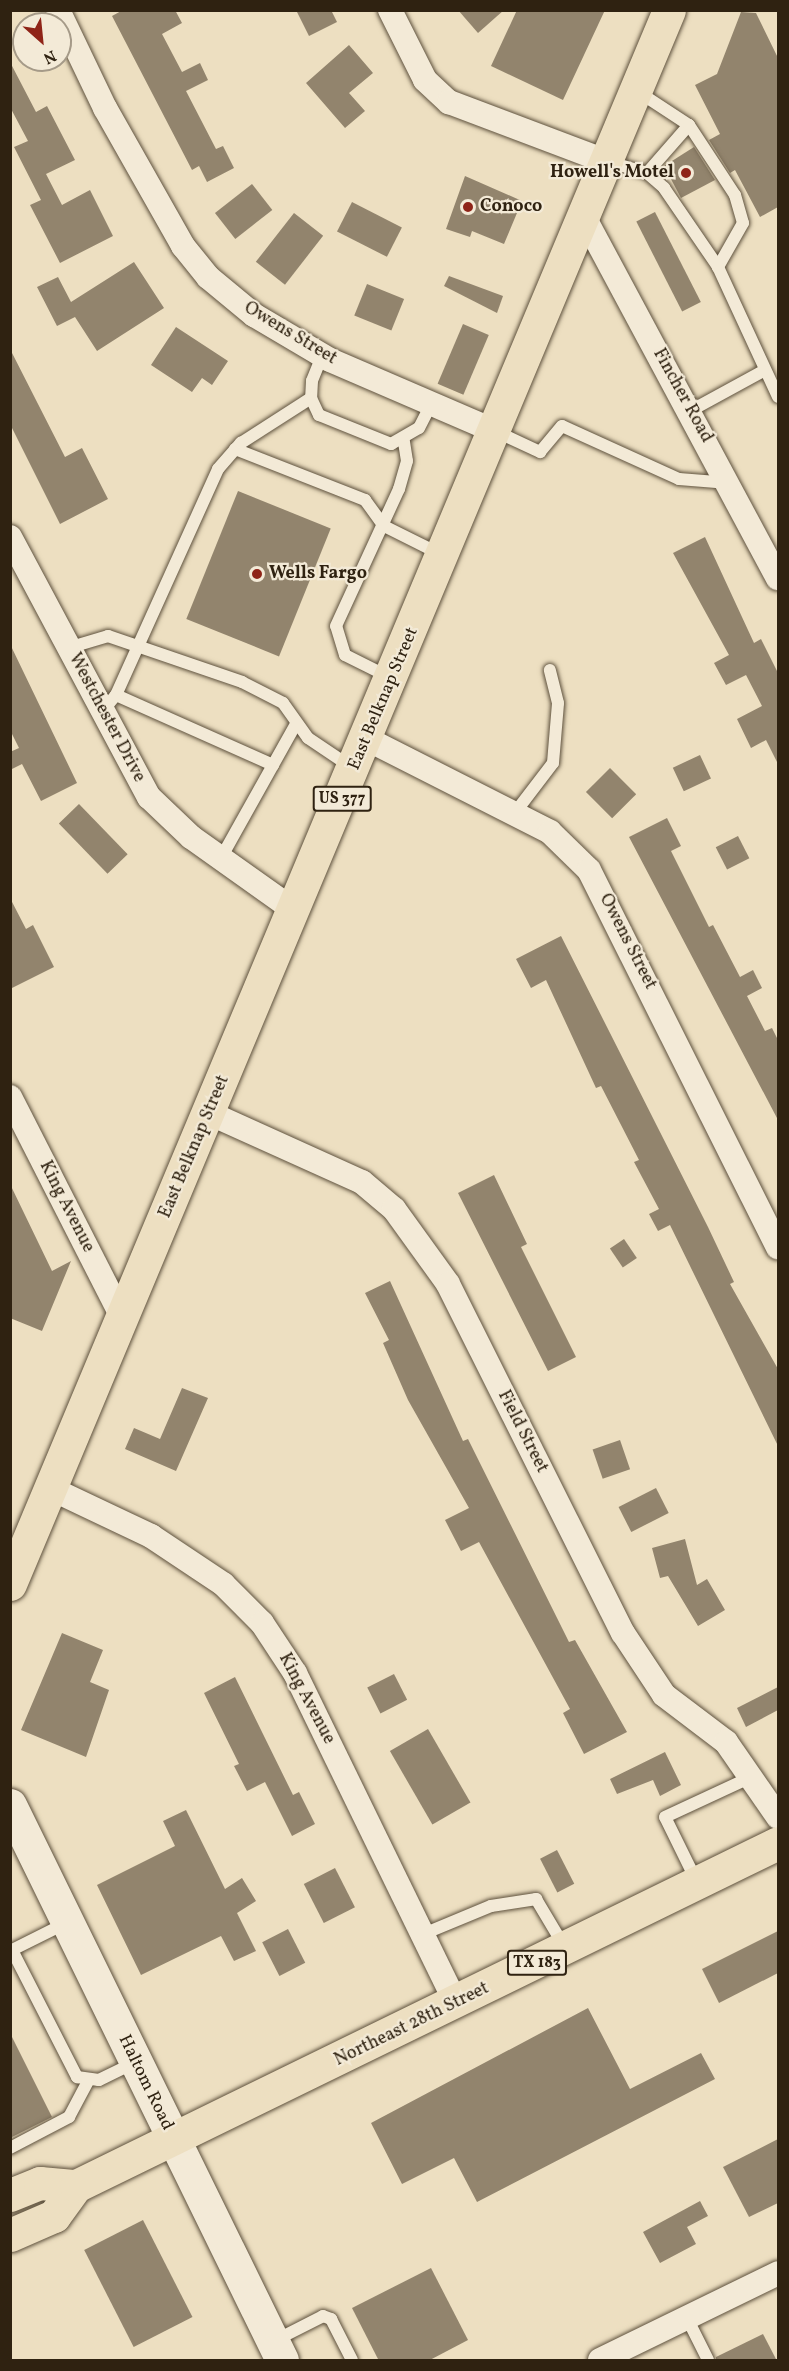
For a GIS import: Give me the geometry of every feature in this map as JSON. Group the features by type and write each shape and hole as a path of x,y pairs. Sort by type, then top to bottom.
{"main road":[{"name":"East Belknap Street","path":"10,1584 52,1490 122,1317 355,769 669,10"},
{"name":"Haltom Road","path":"10,1805 134,2063 277,2351"},
{"name":"Northeast 28th Street","path":"14,2227 54,2216 76,2187 174,2143 778,1843"},
{"path":"10,2194 40,2183 76,2187"}],"street":[{"name":"Owens Street","path":"58,10 183,246 208,277 254,315 322,356 495,431"},
{"path":"390,10 425,80 449,102 605,161"},
{"name":"Fincher Road","path":"583,215 778,578"},
{"name":"Westchester Drive","path":"10,537 68,648 109,704 149,796 221,858 295,911"},
{"name":"Owens Street","path":"367,739 550,832 589,870 778,1247"},
{"name":"King Avenue","path":"10,1097 122,1317"},
{"name":"Field Street","path":"209,1113 362,1182 394,1209 448,1284 623,1633 664,1695 726,1742 778,1817"},
{"name":"King Avenue","path":"52,1490 151,1536 223,1584 262,1623 295,1673 456,2003"},
{"path":"600,2361 778,2273"}],"lane":[{"path":"636,91 688,125 735,195 743,223 718,267"},
{"path":"647,173 688,125"},
{"path":"605,161 647,173 718,267 763,370 778,397"},
{"path":"322,356 311,398 319,415 391,444 404,441 419,428 431,404"},
{"path":"690,411 763,370"},
{"path":"273,765 109,704 218,469 235,449 311,398"},
{"path":"495,431 540,452 562,426 679,479 729,483"},
{"path":"392,679 345,655 336,626 384,526 407,461 404,441"},
{"path":"235,449 365,500 384,526 443,555"},
{"path":"68,648 108,636 138,643 242,682 283,703 296,724 355,769"},
{"path":"514,814 553,764 558,703 550,670"},
{"path":"221,858 296,724"},
{"path":"698,1883 665,1817 752,1777"},
{"path":"422,1935 491,1906 536,1899 565,1948"},
{"path":"67,1922 11,1951 77,2077 88,2082"},
{"path":"10,2148 69,2116 88,2082 134,2063"},
{"path":"277,2351 323,2316 331,2319 352,2361"},
{"path":"687,2318 708,2361"}],"building":[{"path":"123,10 175,10 182,23 162,34 182,72 200,63 208,80 186,91 216,149 223,146 234,168 207,182 199,166 192,170 112,16"},
{"path":"296,10 331,10 337,22 309,36"},
{"path":"458,10 504,10 478,33"},
{"path":"517,10 605,10 563,100 491,66"},
{"path":"741,12 756,13 778,58 778,207 760,217 735,170 730,173 709,140 720,134 695,85 717,74"},
{"path":"349,45 373,73 349,93 365,111 345,128 306,83"},
{"path":"10,62 12,72 15,72 36,112 47,106 75,160 46,174 62,205 90,190 113,236 60,263 30,205 41,200 14,147 28,141 10,107"},
{"name":"Howell's Motel","path":"694,147 715,180 681,198 664,166"},
{"path":"465,176 522,201 504,244 472,231 470,237 446,229"},
{"path":"252,184 272,210 235,239 215,213"},
{"path":"352,202 402,227 387,257 337,231"},
{"path":"655,212 701,302 682,312 636,222"},
{"path":"294,213 323,236 285,285 256,262"},
{"path":"134,262 164,308 97,351 75,317 57,326 37,287 58,277 71,302"},
{"path":"449,276 503,296 497,313 444,286"},
{"path":"367,284 404,299 391,331 354,316"},
{"path":"463,324 489,335 463,395 438,384"},
{"path":"176,327 228,361 212,385 202,378 192,392 151,365"},
{"path":"10,349 65,457 82,448 108,499 60,524 10,424"},
{"name":"Wells Fargo","path":"238,491 331,528 279,656 186,619"},
{"path":"705,537 754,643 761,639 778,673 778,764 766,740 751,748 737,719 762,706 746,675 726,685 714,663 729,655 673,553"},
{"path":"10,644 77,783 41,801 22,764 10,770 10,752 19,748 10,730"},
{"path":"700,755 711,779 684,791 673,768"},
{"path":"610,768 636,794 612,818 586,792"},
{"path":"79,804 128,854 107,874 59,823"},
{"path":"667,818 681,846 671,851 709,927 713,925 740,977 753,970 762,988 747,996 765,1031 772,1028 778,1040 778,1120 629,837"},
{"path":"738,836 749,858 727,870 716,847"},
{"path":"10,898 26,929 33,925 54,967 10,989"},
{"path":"561,936 708,1227 734,1282 730,1284 778,1369 778,1446 670,1225 658,1231 649,1214 659,1209 634,1162 639,1160 601,1086 596,1088 546,980 531,988 516,959"},
{"path":"494,1175 527,1244 521,1247 576,1357 548,1371 458,1193"},
{"path":"10,1184 52,1271 71,1261 42,1331 10,1318"},
{"path":"624,1239 637,1258 623,1268 610,1249"},
{"path":"390,1281 463,1441 468,1439 569,1642 575,1640 627,1732 584,1754 563,1713 570,1709 479,1542 461,1551 445,1520 469,1508 408,1400 383,1343 389,1340 365,1293"},
{"path":"182,1388 208,1398 176,1471 125,1449 134,1428 160,1439"},
{"path":"620,1440 630,1469 603,1479 593,1449"},
{"path":"656,1488 669,1513 631,1532 619,1507"},
{"path":"685,1539 697,1585 707,1579 725,1610 698,1626 668,1576 660,1578 652,1548"},
{"path":"62,1633 103,1650 90,1682 109,1690 86,1757 21,1730"},
{"path":"394,1674 407,1700 380,1713 367,1688"},
{"path":"235,1677 293,1795 299,1792 315,1824 292,1836 265,1782 247,1791 234,1766 239,1764 204,1693"},
{"path":"778,1687 778,1710 746,1727 737,1708"},
{"path":"428,1729 470,1803 432,1825 390,1751"},
{"path":"665,1752 681,1785 660,1796 653,1780 617,1794 610,1779"},
{"path":"186,1810 225,1889 242,1878 256,1901 237,1913 256,1951 234,1961 221,1936 141,1975 97,1885 175,1846 163,1821"},
{"path":"557,1850 574,1884 557,1892 540,1859"},
{"path":"335,1868 355,1907 324,1923 304,1884"},
{"path":"288,1929 305,1963 279,1976 262,1942"},
{"path":"778,1931 778,1973 719,2003 702,1969"},
{"path":"588,2008 630,2089 701,2053 715,2079 477,2202 454,2158 402,2184 371,2123"},
{"path":"10,2033 52,2117 10,2138"},
{"path":"778,2139 778,2203 749,2217 723,2167"},
{"path":"700,2201 708,2216 687,2227 696,2244 660,2263 643,2232"},
{"path":"143,2220 192,2317 134,2347 84,2250"},
{"path":"431,2268 468,2340 428,2361 379,2361 352,2308"},
{"path":"763,2334 777,2361 716,2361 716,2357"}],"place":[{"name":"Howell's Motel","path":"686,173"},
{"name":"Conoco","path":"468,207"},
{"name":"Wells Fargo","path":"257,574"}]}
